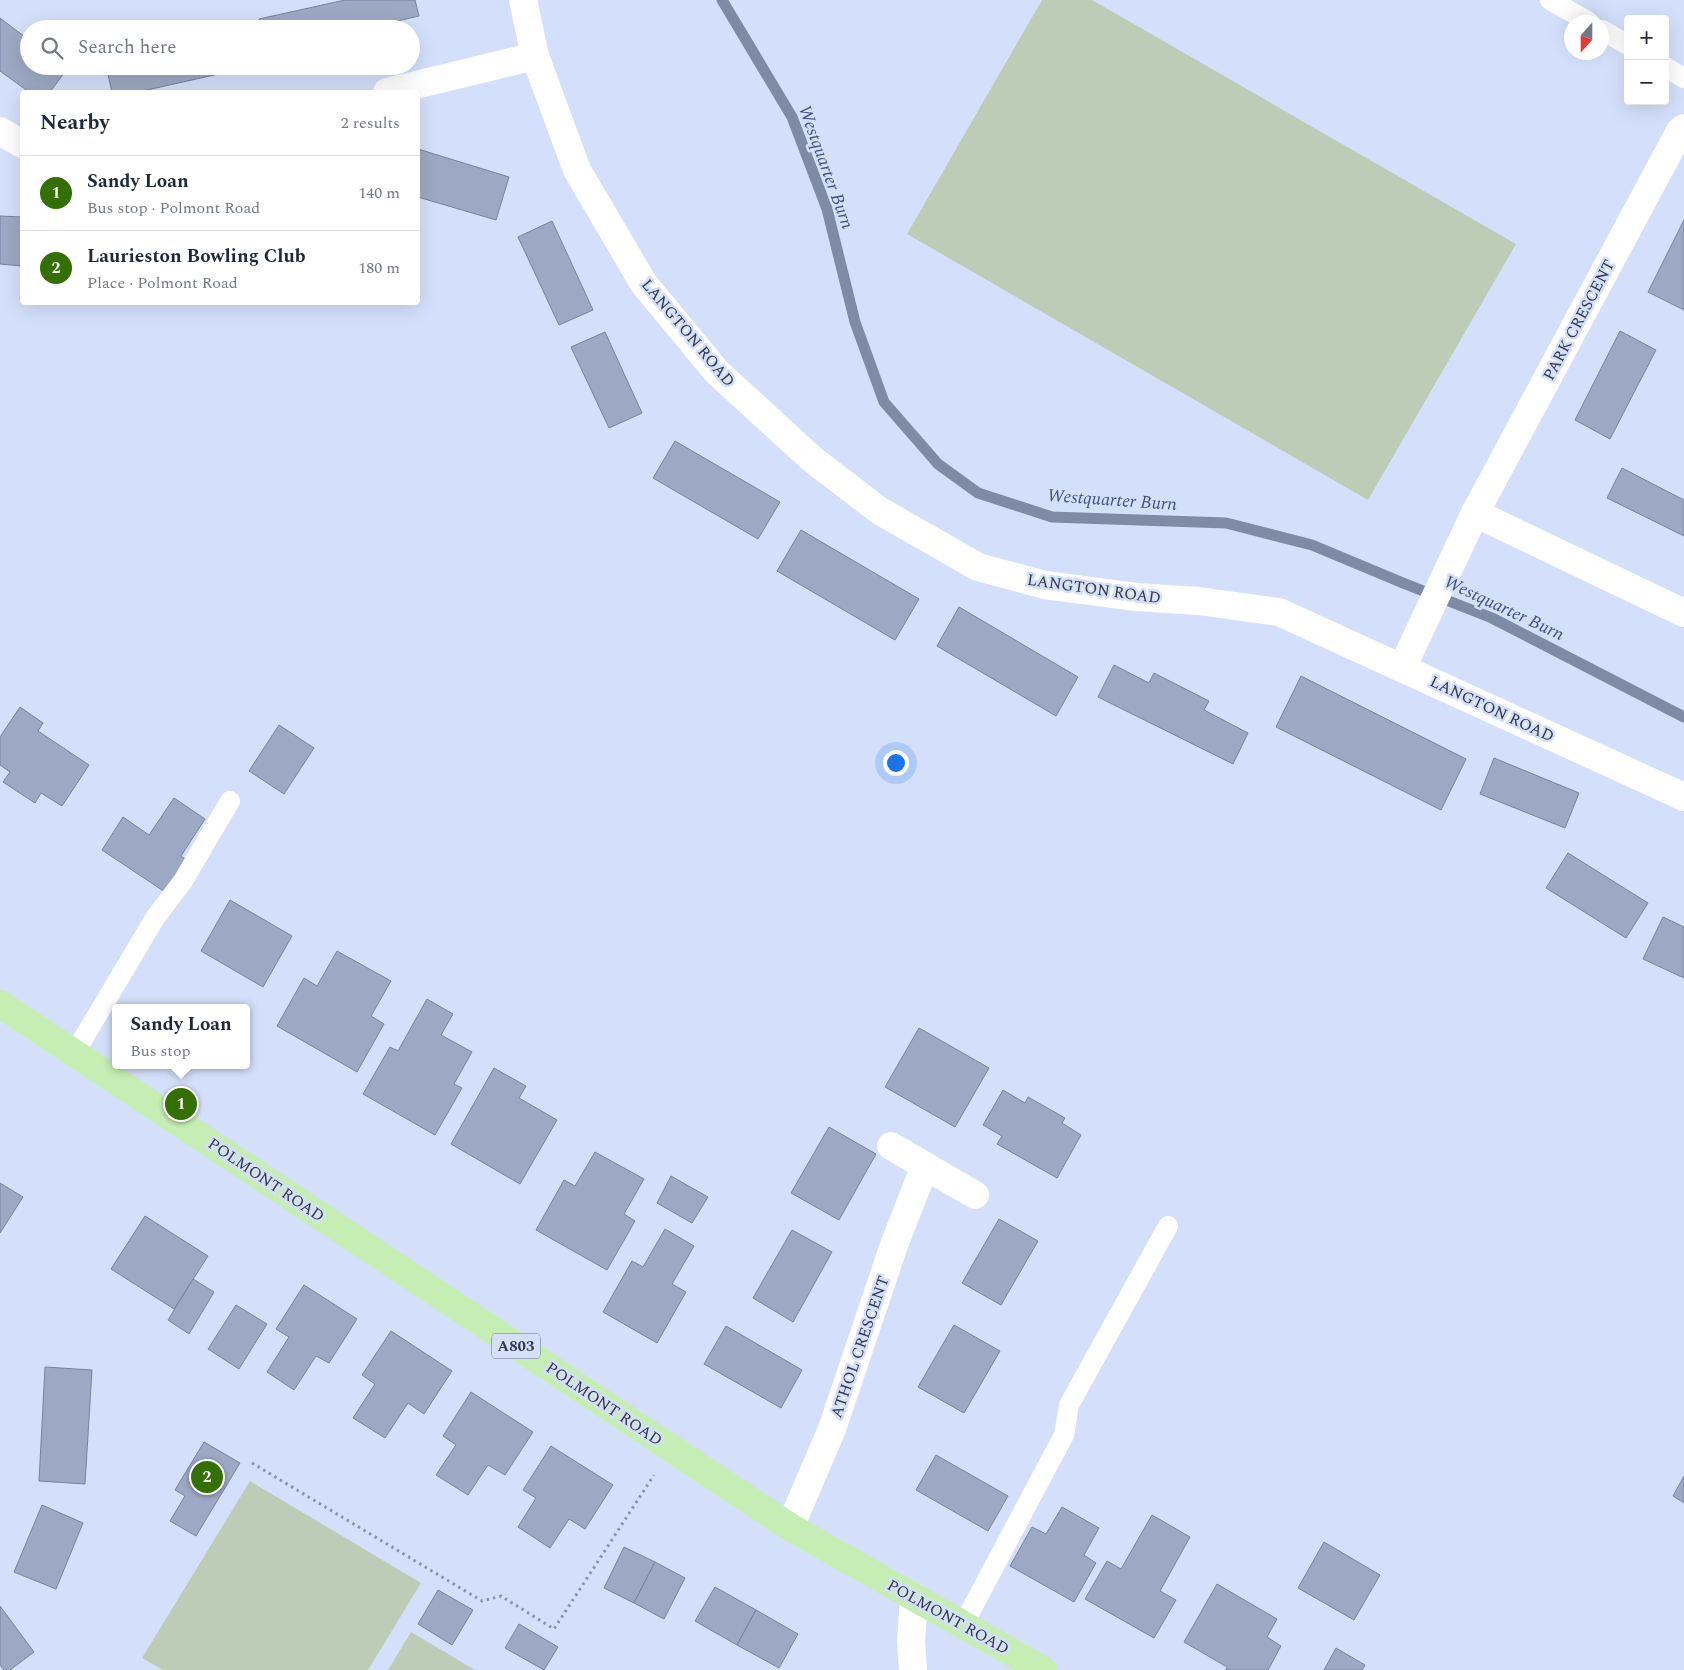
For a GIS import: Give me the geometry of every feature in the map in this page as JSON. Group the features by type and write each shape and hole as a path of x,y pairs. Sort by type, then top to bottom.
{"main road":[{"name":"POLMONT ROAD","path":"0,1004 790,1527 1043,1670"}],"street":[{"name":"LANGTON ROAD","path":"523,0 535,56 577,170 644,284 717,372 812,458 880,511 978,568 1045,585 1136,597 1199,601 1279,612 1684,797"},
{"path":"395,90 535,56"},
{"name":"PARK CRESCENT","path":"1402,668 1475,513 1680,131 1684,128"},
{"path":"0,131 20,143"},
{"path":"1475,513 1684,613"},
{"path":"891,1146 975,1195"},
{"name":"ATHOL CRESCENT","path":"790,1527 832,1429 894,1246 919,1180 929,1168"},
{"path":"913,1670 911,1642 914,1598"}],"lane":[{"path":"1550,0 1577,15"},
{"path":"1609,34 1624,43"},
{"path":"1669,69 1684,78"},
{"path":"74,1054 155,918 183,881 230,801"},
{"path":"964,1625 1064,1435 1069,1405 1168,1226"}],"path":[{"path":"252,1463 482,1601 500,1596 554,1629 671,1449"}],"green space":[{"path":"1042,0 1092,0 1516,244 1368,500 907,234"},
{"path":"250,1481 421,1583 368,1670 163,1670 142,1658"},
{"path":"411,1632 475,1670 388,1670"}],"building":[{"path":"345,0 415,0 419,16 402,20 259,19"},
{"path":"0,18 20,33 20,75 63,75 51,90 26,90 0,71"},
{"path":"108,75 214,75 147,90 112,90"},
{"path":"420,150 509,177 496,220 420,198"},
{"path":"0,216 20,217 20,266 0,264"},
{"path":"1684,220 1684,310 1648,292"},
{"path":"552,221 593,310 559,325 518,237"},
{"path":"1620,331 1656,350 1610,439 1575,420"},
{"path":"605,332 642,413 609,428 571,347"},
{"path":"675,441 780,502 758,539 653,478"},
{"path":"1622,468 1684,500 1684,536 1607,498"},
{"path":"801,530 919,599 895,640 777,571"},
{"path":"959,607 1078,677 1056,716 937,646"},
{"path":"1114,665 1149,683 1154,673 1209,701 1204,710 1248,733 1233,764 1098,697"},
{"path":"1301,676 1466,759 1441,810 1276,727"},
{"path":"20,707 43,723 38,731 89,765 62,806 41,793 35,803 3,782 10,772 0,765 0,737"},
{"path":"279,725 314,748 284,794 249,771"},
{"path":"1494,758 1579,793 1565,828 1480,794"},
{"path":"174,798 205,819 181,856 189,862 168,894 102,850 123,817 149,835"},
{"path":"1568,853 1648,903 1626,938 1546,888"},
{"path":"230,900 292,936 263,987 201,951"},
{"path":"1663,917 1684,927 1684,978 1643,959"},
{"path":"337,951 391,981 371,1016 384,1024 357,1072 277,1026 304,978 317,986"},
{"path":"427,999 453,1014 441,1035 472,1052 454,1084 462,1088 435,1135 363,1094 390,1047 398,1051"},
{"path":"919,1028 989,1068 955,1127 885,1087"},
{"path":"494,1068 526,1086 519,1098 557,1120 520,1184 451,1144"},
{"path":"1003,1090 1025,1103 1028,1097 1065,1118 1062,1123 1081,1135 1057,1178 997,1144 1002,1136 983,1125"},
{"path":"829,1127 876,1154 839,1220 791,1193"},
{"path":"595,1152 644,1179 624,1214 635,1221 607,1270 536,1230 564,1180 575,1186"},
{"path":"671,1176 708,1197 692,1223 657,1203"},
{"path":"0,1183 23,1197 0,1233"},
{"path":"145,1216 208,1256 174,1309 111,1269"},
{"path":"999,1219 1038,1241 1001,1305 962,1283"},
{"path":"665,1229 694,1246 672,1284 686,1292 657,1343 603,1312 632,1261 643,1267"},
{"path":"792,1230 832,1252 793,1322 753,1298"},
{"path":"193,1279 214,1292 189,1334 168,1320"},
{"path":"304,1285 357,1319 329,1363 316,1356 294,1390 267,1372 289,1337 276,1329"},
{"path":"236,1305 267,1324 239,1369 208,1349"},
{"path":"954,1325 1000,1351 964,1413 918,1387"},
{"path":"726,1326 802,1370 781,1408 704,1364"},
{"path":"391,1331 452,1371 424,1414 408,1403 385,1438 353,1418 375,1384 362,1375"},
{"path":"45,1367 92,1370 85,1484 39,1481"},
{"path":"471,1392 533,1432 505,1475 488,1465 468,1495 436,1475 456,1445 443,1436"},
{"path":"204,1442 240,1463 196,1536 170,1521 185,1496 175,1490"},
{"path":"551,1446 613,1485 585,1529 569,1519 550,1548 518,1527 536,1498 523,1490"},
{"path":"936,1455 1008,1496 988,1531 916,1490"},
{"path":"1684,1476 1684,1503 1673,1496"},
{"path":"42,1505 83,1523 56,1589 14,1572"},
{"path":"1062,1507 1099,1528 1084,1555 1096,1563 1074,1602 1010,1566 1032,1527 1046,1534"},
{"path":"1152,1515 1190,1537 1160,1591 1176,1600 1154,1638 1085,1599 1107,1561 1121,1569"},
{"path":"1324,1542 1380,1575 1354,1620 1298,1588"},
{"path":"624,1547 655,1562 634,1603 604,1588"},
{"path":"655,1562 685,1578 664,1619 634,1603"},
{"path":"1217,1584 1277,1619 1267,1637 1281,1646 1268,1670 1226,1670 1227,1667 1184,1642"},
{"path":"715,1587 756,1610 737,1645 695,1621"},
{"path":"438,1590 473,1610 452,1645 418,1624"},
{"path":"0,1606 34,1652 10,1670 4,1670 0,1665"},
{"path":"756,1610 798,1634 779,1668 737,1645"},
{"path":"519,1624 558,1647 544,1670 505,1648"},
{"path":"1336,1648 1365,1665 1362,1670 1324,1670"}],"waterway":[{"name":"Westquarter Burn","path":"722,0 792,117 827,209 855,322 884,402 938,464 978,493 1052,517 1226,523 1312,545 1492,618 1684,717"}],"place":[{"name":"Sandy Loan","path":"181,1104"},
{"name":"Laurieston Bowling Club","path":"207,1477"}]}
